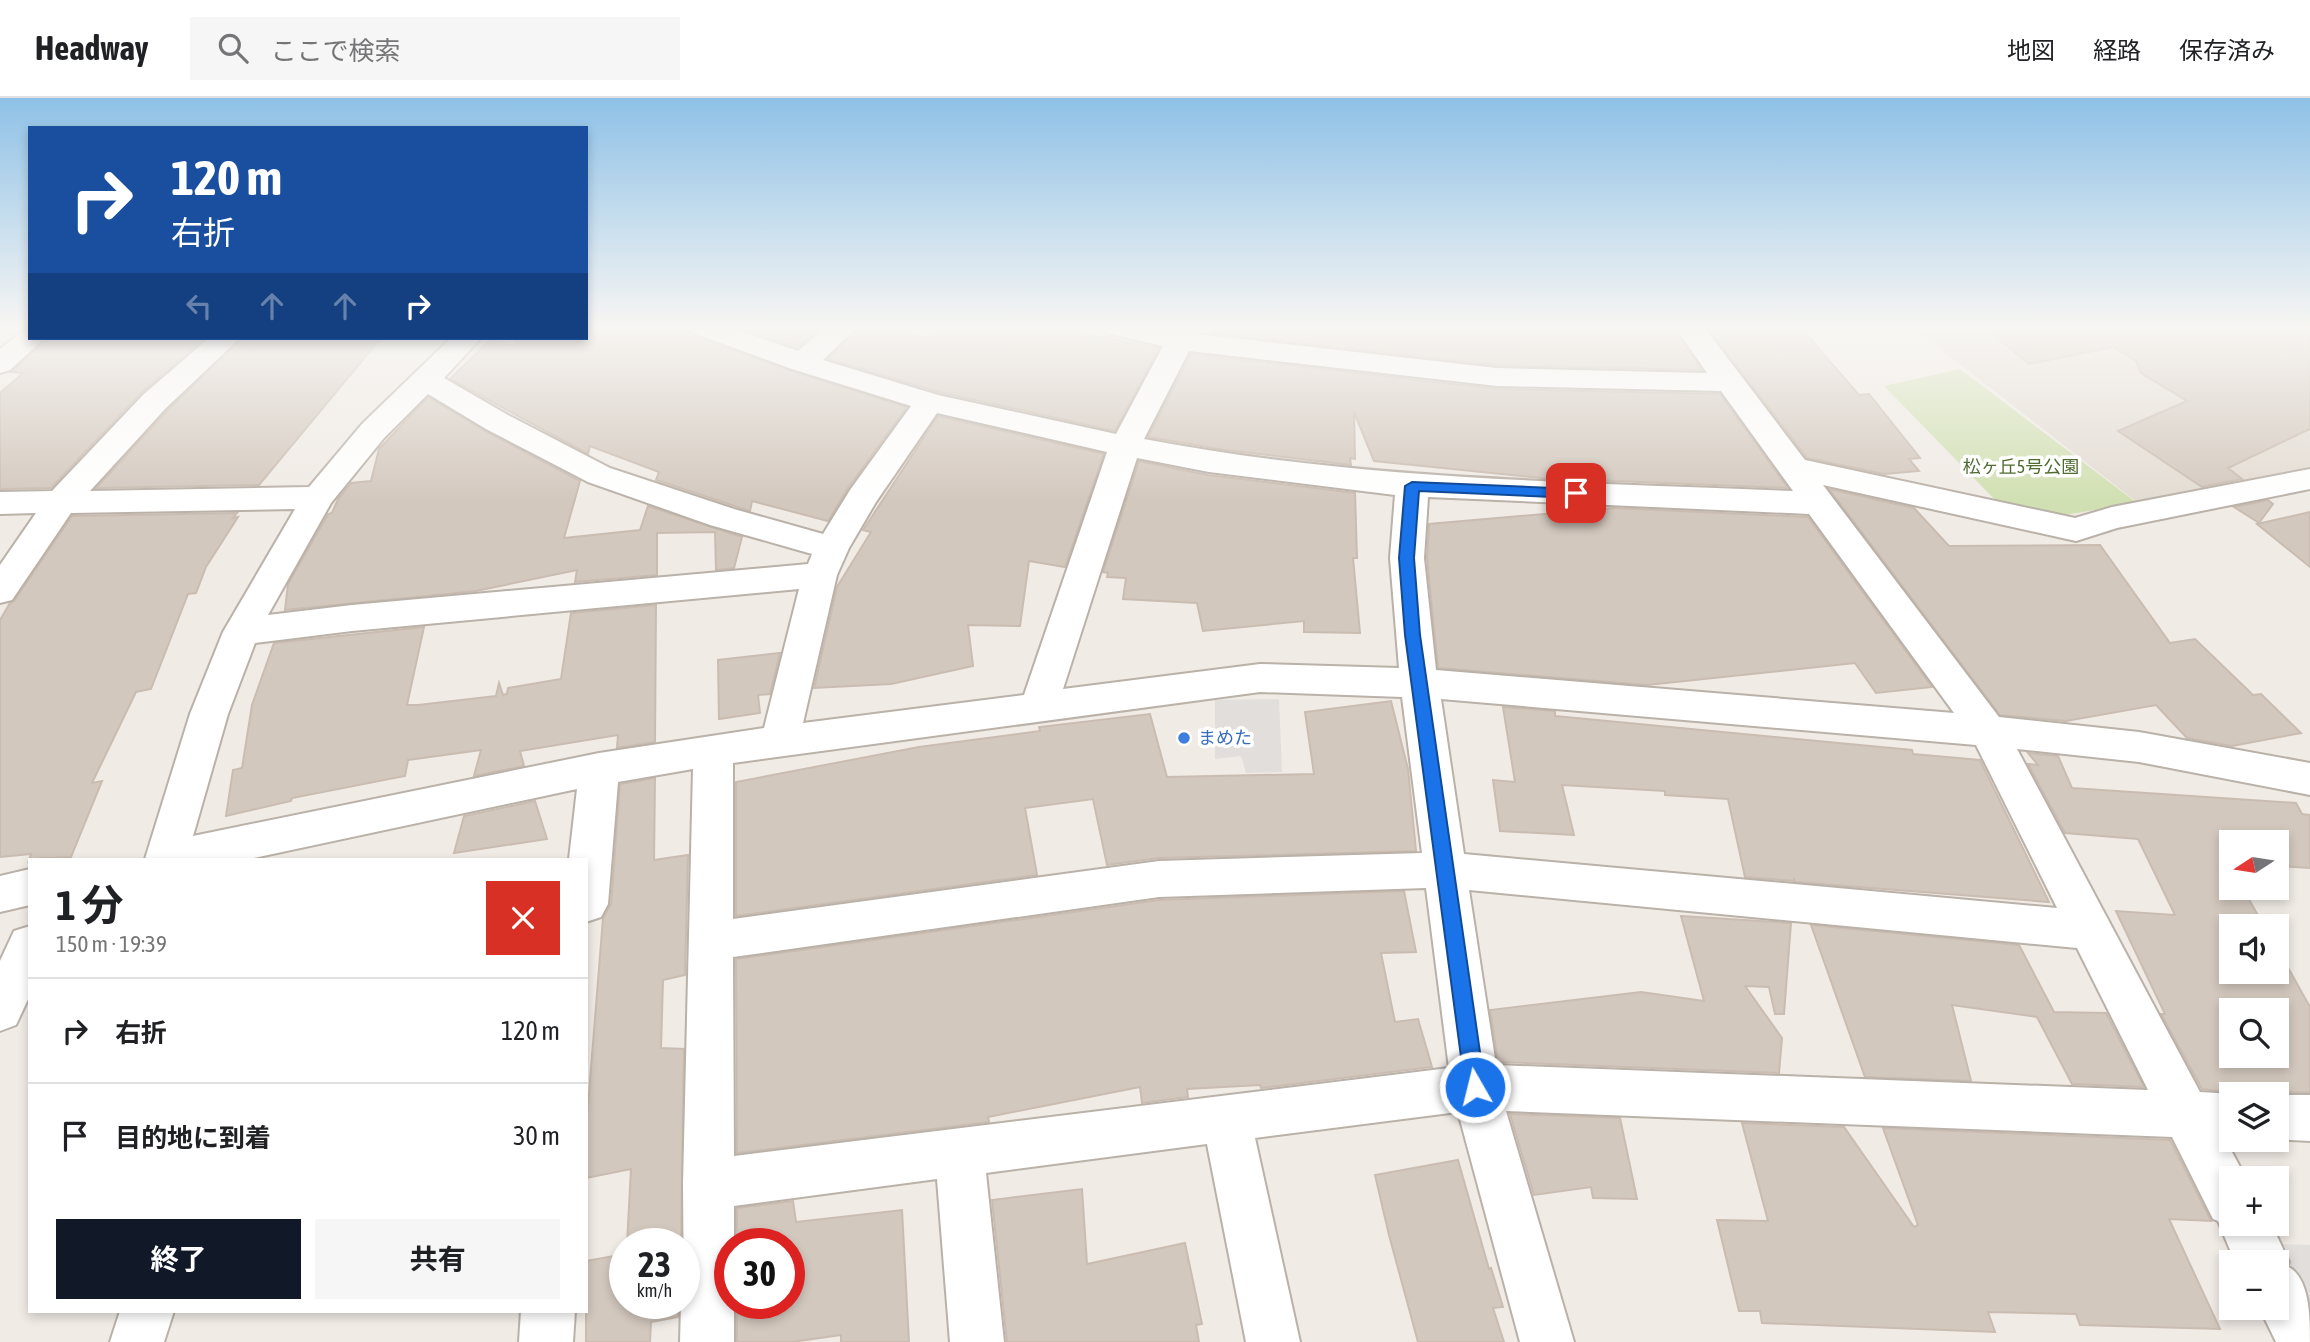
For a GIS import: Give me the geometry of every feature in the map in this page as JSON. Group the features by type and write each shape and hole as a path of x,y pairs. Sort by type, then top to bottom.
{"street":[{"path":"0,591 62,501 173,385"},
{"path":"167,858 209,714 241,632 318,498 373,431 418,385"},
{"path":"434,385 497,422 599,475 722,517 826,562"},
{"path":"874,385 929,402 1209,462 1412,486 1818,503"},
{"path":"1039,706 1125,446 1157,385"},
{"path":"1732,385 1988,731 2091,930 2209,1116 2222,1166"},
{"path":"780,740 826,562 862,498 929,402"},
{"path":"1793,468 2076,530 2112,518 2310,479"},
{"path":"1412,486 1406,558 1419,683 1475,1087 1548,1342"},
{"path":"0,503 318,498"},
{"path":"241,632 826,562"},
{"path":"176,858 294,845 599,769 713,750 1260,678 1419,683 1988,731 2139,747 2310,779"},
{"path":"707,1342 713,750"},
{"path":"588,883 599,769"},
{"path":"712,941 1159,879 1444,870 2091,930"},
{"path":"0,894 28,887"},
{"path":"0,1010 28,949"},
{"path":"708,1184 1475,1087 2209,1116"},
{"path":"1226,1118 1273,1342"},
{"path":"2289,1118 2310,1118"},
{"path":"959,1152 977,1342"},
{"path":"2289,1311 2305,1342"},
{"path":"137,1342 146,1313"},
{"path":"546,1342 548,1313"}],"shaded area":[{"path":"1987,385 2310,385 2310,467 2138,503"},
{"path":"1279,699 1282,772 1246,773 1241,756 1215,759 1215,700"},
{"path":"2277,1244 2310,1245 2310,1307 2289,1267 2289,1250 2280,1250"}],"green space":[{"name":"松ヶ丘5号公園","path":"1981,385 2137,503 2059,516 2005,510 1884,386"}],"building":[{"path":"9,385 150,385 51,488 0,489 0,393"},
{"path":"194,385 342,385 259,485 96,488"},
{"path":"461,385 836,385 907,407 848,488 828,521 752,501 750,511 656,480 659,472 590,446 588,454"},
{"path":"916,385 1139,385 1115,431"},
{"path":"1175,385 1462,385 1497,389 1720,394 1788,488 1541,478 1374,461 1354,412 1355,459 1350,458 1351,465 1225,450 1148,437"},
{"path":"1751,385 1850,385 1859,395 1869,394 1920,458 1909,459 1919,471 1884,474 1807,458"},
{"path":"2161,385 2310,385 2310,429 2228,468 2242,479 2202,487 2118,431 2187,401"},
{"path":"428,397 485,431 580,481 564,538 640,530 648,506 742,537 734,568 716,570 715,532 657,533 657,575 575,582 577,570 476,591 285,610 288,584 338,499 351,483 371,481 379,449"},
{"path":"938,416 1104,454 1065,567 1029,561 1020,626 968,625 973,666 891,684 814,688 837,587 871,532 863,530"},
{"path":"1139,461 1208,475 1355,493 1357,558 1353,558 1360,633 1304,632 1304,621 1203,631 1197,603 1123,599 1126,578 1107,577 1108,573 1103,572"},
{"path":"1829,489 1914,508 1949,546 2100,545 2170,643 2195,639 2253,695 2261,694 2301,733 2232,746 2187,738 2156,705 2066,721 2000,715"},
{"path":"2268,500 2273,504 2259,523 2234,507"},
{"path":"1614,508 1808,517 1932,687 1876,693 1855,663 1647,685 1438,668 1427,558 1429,524"},
{"path":"2310,512 2310,567 2257,524"},
{"path":"237,513 233,518 238,517 206,567 196,593 188,594 151,689 136,692 92,783 102,781 71,857 30,858 31,854 0,857 0,620 72,516"},
{"path":"656,605 655,742 617,748 618,735 520,751 524,766 474,776 481,750 408,760 405,776 292,798 291,801 226,816 233,770 242,768 252,705 274,643 424,627 407,705 418,705 496,696 499,683 503,695 507,694 508,688 561,679 571,613"},
{"path":"780,653 770,694 758,695 760,713 719,719 718,660"},
{"path":"1391,701 1408,769 1416,851 1159,858 1107,865 1093,799 1025,808 1037,875 736,916 736,782 919,747 1040,731 1039,727 1150,714 1167,777 1314,774 1305,712"},
{"path":"1503,707 1555,711 1555,716 1912,750 1913,754 1980,760 2049,902 1795,882 1794,878 1794,881 1745,877 1728,799 1665,795 1665,791 1562,785 1574,835 1500,831 1493,780 1515,782"},
{"path":"2028,753 2058,756 2072,788 2296,803 2302,814 2310,815 2310,868 2289,867 2289,830 2219,830 2219,900 2249,900 2257,914 2219,914 2219,984 2289,984 2289,969 2310,1007 2310,1092 2289,1092 2289,1082 2219,1082 2219,1091 2202,1089 2161,1014 2165,1014 2116,911 2175,915 2138,839 2065,833 2028,764 2038,765"},
{"path":"655,778 654,860 688,855 685,975 663,980 661,1048 684,1049 681,1228 628,1228 631,1169 588,1178 588,1106 603,918 611,904 620,784"},
{"path":"535,801 547,839 454,853 464,816"},
{"path":"1404,891 1416,952 1381,953 1395,1022 1418,1019 1432,1067 1261,1088 1260,1085 1187,1089 1188,1097 1142,1103 1140,1087 988,1117 989,1122 737,1153 736,959 1159,900"},
{"path":"1681,916 1791,923 1784,1014 1775,1014 1769,987 1745,986 1782,1038 1779,1073 1498,1062 1490,1010 1641,992 1704,1001"},
{"path":"1811,925 2019,945 2054,1012 2106,1013 2144,1087 2072,1084 2037,1017 1952,1005 1971,1081 1865,1077"},
{"path":"1510,1114 1620,1118 1637,1199 1593,1198 1591,1187 1534,1195"},
{"path":"1742,1123 1844,1127 1914,1227 1918,1225 1883,1128 2170,1140 2211,1221 2169,1219 2220,1329 2080,1325 2076,1314 1988,1312 1995,1332 1762,1323 1760,1311 1739,1311 1717,1220 1768,1221"},
{"path":"1458,1160 1489,1269 1491,1268 1503,1307 1493,1308 1504,1342 1418,1342 1389,1235 1375,1175"},
{"path":"1082,1189 1087,1264 1185,1243 1202,1324 1196,1325 1199,1342 1007,1342 992,1200"},
{"path":"793,1201 796,1222 902,1210 909,1342 841,1342 841,1335 792,1342 737,1342 737,1319 805,1319 805,1228 737,1228 737,1208"},
{"path":"609,1257 609,1319 667,1319 651,1322 650,1342 586,1342 588,1261"}],"place":[{"name":"まめた","path":"1184,738"}],"route":[{"path":"1475,1087 1413,635 1406,558 1412,486 1576,493"}]}
